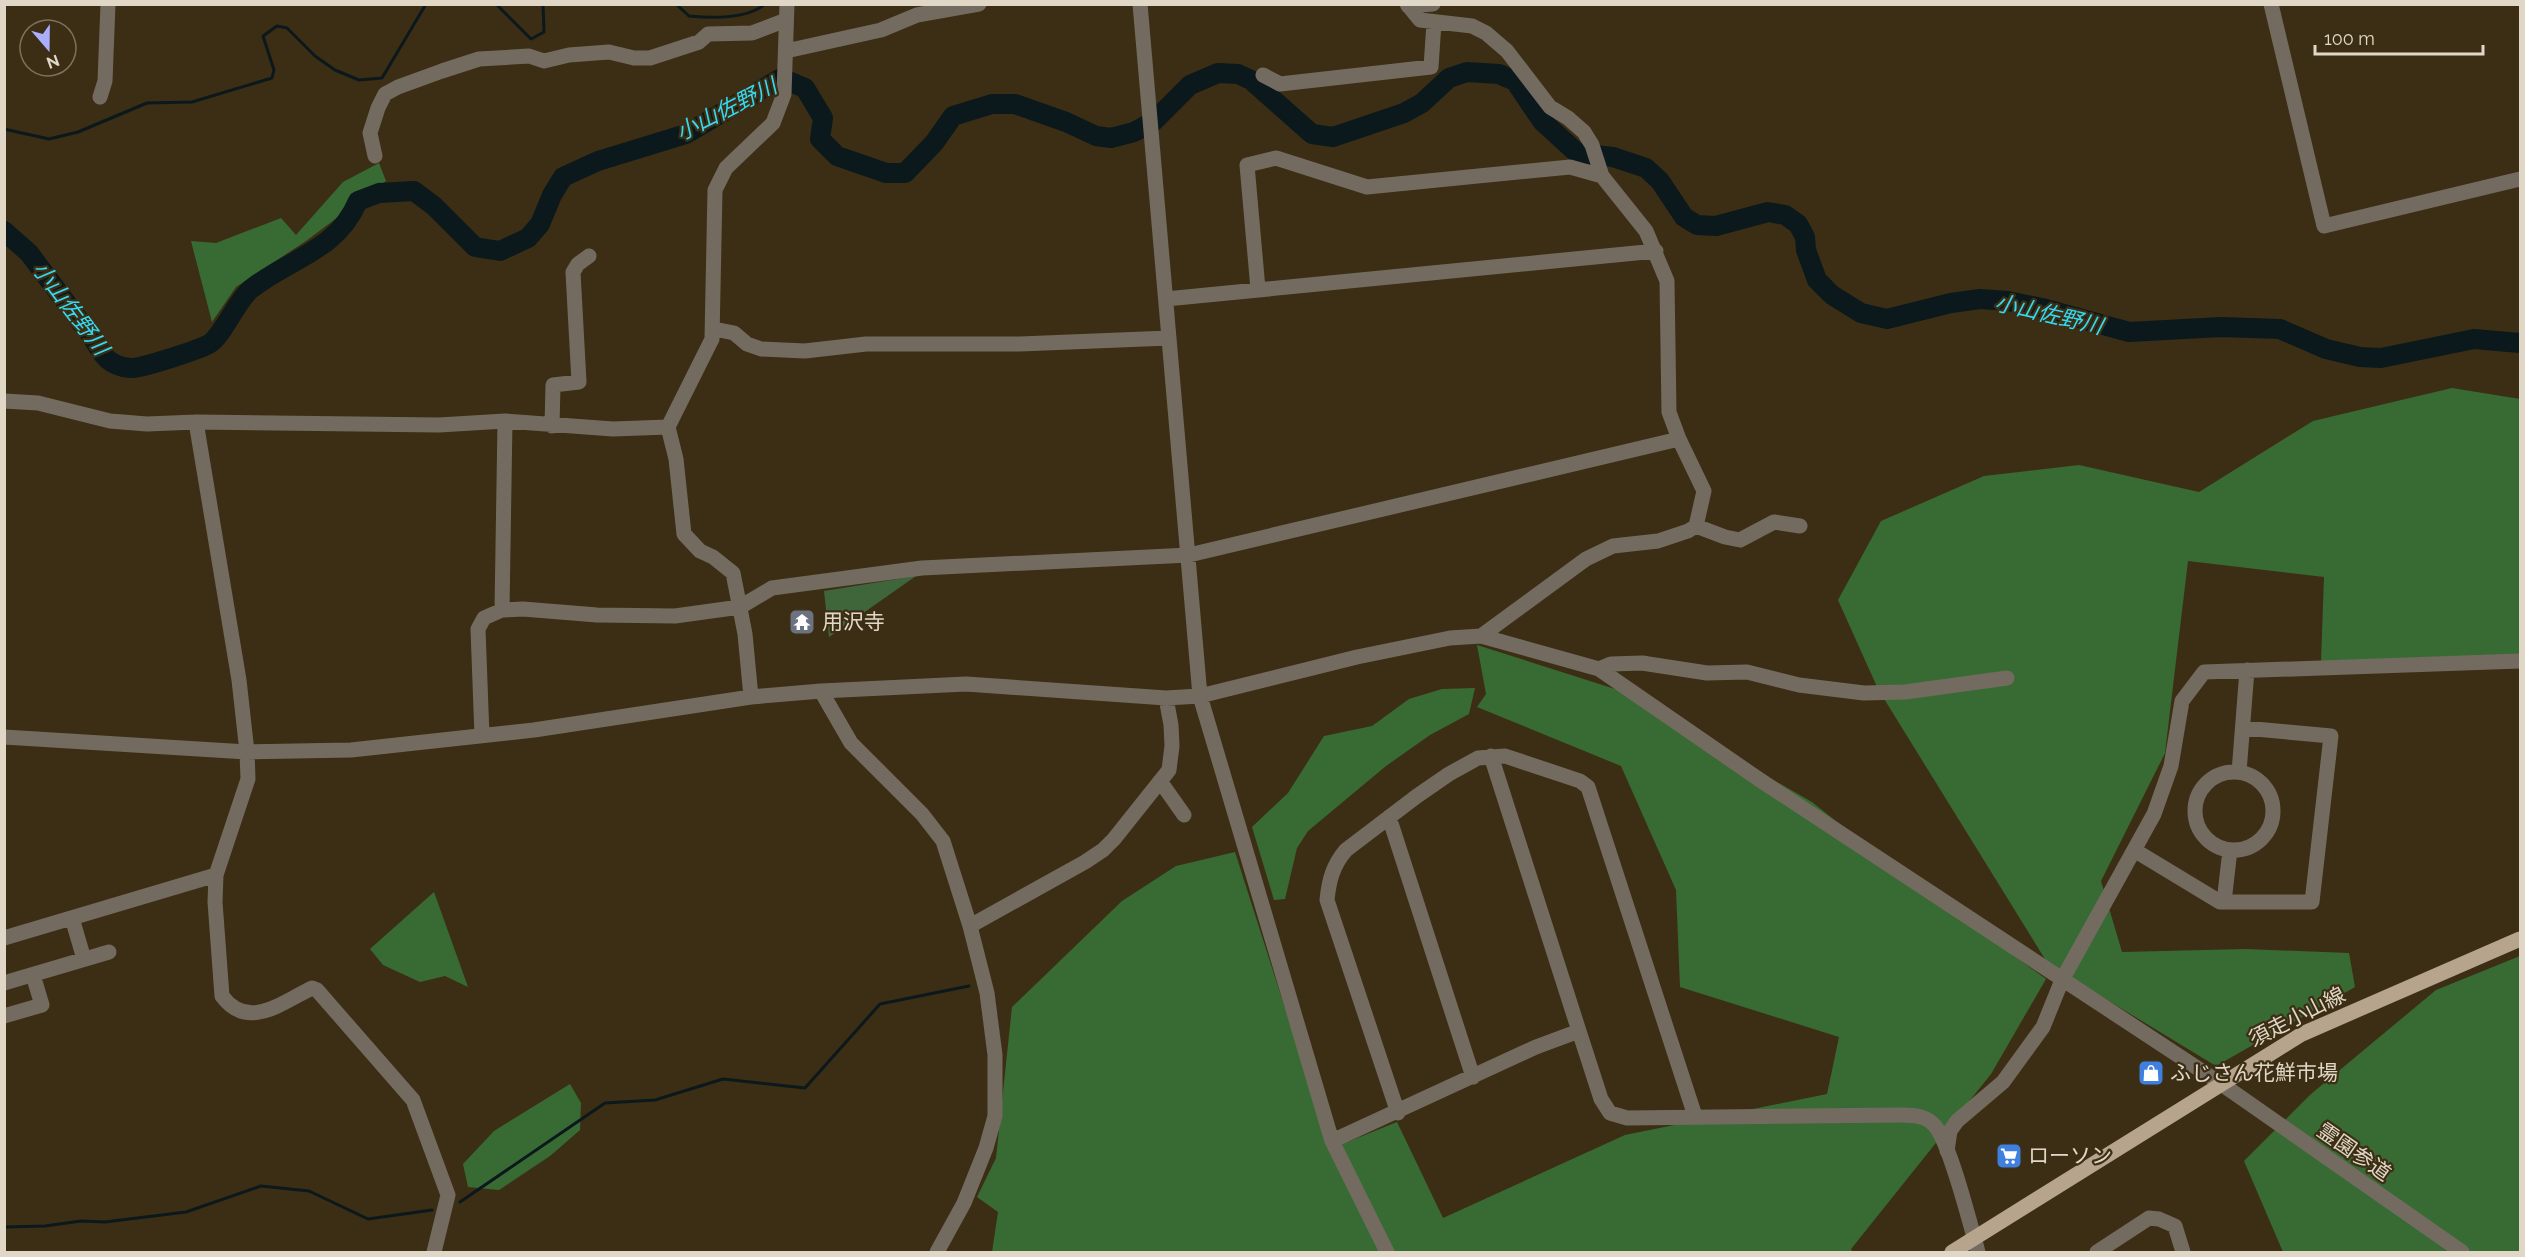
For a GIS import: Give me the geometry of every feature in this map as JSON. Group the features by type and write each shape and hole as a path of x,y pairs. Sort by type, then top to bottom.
{"main road":[{"name":"須走小山線","path":"1952,1252 1976,1246 2252,1064 2302,1034 2520,939"}],"street":[{"path":"100,97 105,81 108,4"},
{"path":"786,57 881,30 917,15 979,4"},
{"path":"1140,4 1200,696 1332,1141 1386,1252"},
{"path":"1407,5 1433,4"},
{"path":"2271,4 2324,226 2520,179"},
{"path":"1407,5 1420,20 1472,26 1486,33 1507,51 1550,107 1568,118 1584,132 1592,145 1601,173 1646,231 1667,281 1669,412 1678,439 1704,491 1696,526 1688,531 1658,540 1612,546 1586,559 1480,636"},
{"path":"751,697 740,607 733,573 713,557 700,551 684,534 676,459 668,427 712,339 714,329 715,190 726,168 773,123 784,94 787,12"},
{"path":"375,156 370,133 385,94 442,70 479,59 499,57 529,56 544,61 569,55 609,52 634,58 650,58 699,42 708,34 752,33 787,12"},
{"path":"1263,75 1280,84 1431,67 1434,23"},
{"path":"1258,289 1248,165 1276,158 1367,187 1570,167 1601,173"},
{"path":"1166,299 1656,251"},
{"path":"552,426 553,385 579,382 573,272 578,264 589,256"},
{"path":"714,329 734,333 747,344 761,349 805,351 866,344 1020,344 1169,338"},
{"path":"4,401 38,404 110,421 147,424 196,422 439,424 505,421 613,429 668,427"},
{"path":"502,610 505,421"},
{"path":"196,422 239,680 247,752 248,778 216,875 215,902 222,996 239,1012 251,1015 312,988 317,990 413,1100 448,1196 434,1252"},
{"path":"482,736 478,629 483,618 502,610 523,609 587,615 675,616 740,607 772,588 922,568 1189,555 1678,439"},
{"path":"1696,526 1740,540 1774,522 1800,526"},
{"path":"4,737 247,752 351,750 545,729 751,697 821,691 966,684 1166,698 1200,696 1432,640 1480,636 1599,669 1611,664 1642,663 1707,673 1747,672 1799,685 1864,693 1905,692 2007,678"},
{"path":"1947,1150 1950,1131 1957,1121 2002,1082 2043,1027 2062,980 2154,814 2171,766 2182,701 2204,672 2520,661"},
{"name":"霊園参道","path":"1599,669 1760,780 2223,1085 2462,1252"},
{"path":"2240,772 2247,670"},
{"path":"821,691 851,743 922,814 943,841 970,926 991,1016 995,1116 986,1148 964,1203 937,1252"},
{"path":"970,926 1103,850 1169,770 1172,746 1166,698"},
{"path":"2134,850 2220,902 2312,902 2331,736 2244,728"},
{"path":"1491,756 1601,1099 1610,1113 1627,1118 1916,1115 1936,1126 1947,1150 1976,1246"},
{"path":"1398,1113 1327,900 1328,883 1337,861 1346,850 1389,817 1449,774 1478,758 1505,756 1580,781 1588,788 1695,1116"},
{"path":"2227,772 2240,772 2252,776 2267,790 2273,808 2272,822 2266,834 2256,843 2244,849 2230,850 2218,847 2204,835 2195,819 2194,806 2201,789 2215,776 2227,772"},
{"path":"1160,781 1184,815"},
{"path":"1389,817 1473,1077"},
{"path":"2224,902 2230,850"},
{"path":"4,938 216,875"},
{"path":"72,918 84,959"},
{"path":"4,983 109,952"},
{"path":"4,1016 42,1005 33,975"},
{"path":"1332,1141 1398,1113 1536,1047 1579,1031"},
{"path":"2097,1252 2149,1218 2159,1219 2175,1226 2182,1252"}],"green space":[{"path":"379,163 386,181 306,241 236,287 212,322 191,241 216,243 281,218 296,235 343,182"},
{"path":"2452,388 2520,399 2520,657 2321,662 2324,577 2188,561 2165,753 2101,881 2122,952 2246,949 2349,953 2355,987 2216,1066 2048,964 1878,689 1838,600 1881,521 1984,476 2079,465 2199,492 2313,421"},
{"path":"916,576 829,637 824,591"},
{"path":"1477,645 1615,689 1812,802 1911,881 2046,979 1991,1074 1851,1249 1853,1252 992,1252 998,1212 977,1197 996,1158 1012,1007 1122,901 1176,866 1235,852 1330,1149 1397,1122 1443,1218 1625,1135 1827,1094 1839,1037 1680,987 1676,890 1621,766 1477,707 1486,694"},
{"path":"1475,688 1469,714 1430,735 1386,766 1308,831 1297,848 1285,899 1274,900 1252,827 1288,793 1324,736 1372,726 1409,699 1442,689"},
{"path":"434,892 468,987 445,976 420,982 383,965 370,949"},
{"path":"2520,956 2520,1252 2283,1252 2244,1161 2311,1094 2436,990"},
{"path":"570,1084 581,1103 580,1130 550,1156 499,1190 468,1187 463,1164 494,1131"}],"waterway":[{"path":"4,129 49,139 78,132 147,103 192,102 272,78 274,70 263,36 277,26 287,28 315,56 335,70 359,80 382,78 426,4"},
{"path":"496,4 531,39 544,32 543,4"},
{"path":"676,4 689,16 707,17 739,15 765,4"},
{"name":"小山佐野川","path":"4,231 29,253 105,357 119,366 136,368 209,344 219,334 245,294 266,278 325,243 349,218 358,201 379,193 414,191 434,206 475,247 500,251 528,238 540,224 552,195 563,177 598,161 686,134 781,78 805,88 823,118 820,139 837,156 886,173 905,173 934,143 953,116 992,104 1015,104 1066,122 1096,136 1111,138 1134,132 1154,121 1190,85 1218,73 1238,74 1251,80 1312,134 1333,137 1404,113 1422,103 1449,78 1467,72 1499,74 1515,81 1542,121 1577,153 1613,157 1646,168 1660,181 1684,217 1697,225 1716,226 1768,212 1785,215 1798,224 1805,237 1806,250 1817,280 1832,295 1861,313 1887,319 1951,303 1980,299 2008,301 2129,332 2221,327 2280,329 2326,349 2360,357 2381,358 2474,339 2520,343"},
{"path":"460,1202 605,1103 655,1100 723,1079 805,1088 880,1004 969,986"},
{"path":"4,1227 45,1226 81,1221 105,1222 186,1212 261,1186 309,1191 368,1219 432,1210"}],"place":[{"name":"用沢寺","path":"802,622"},
{"name":"ふじさん花鮮市場","path":"2151,1073"},
{"name":"ローソン","path":"2009,1156"}]}
